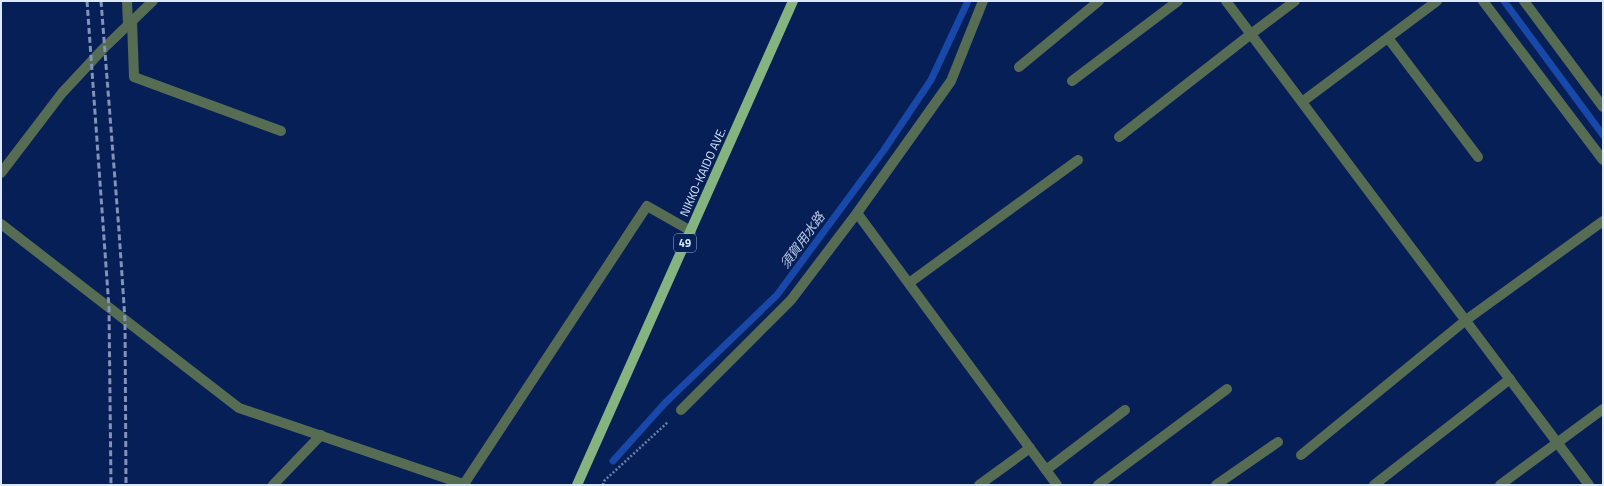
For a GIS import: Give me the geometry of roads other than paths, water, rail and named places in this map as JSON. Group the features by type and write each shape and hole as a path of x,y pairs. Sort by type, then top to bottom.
{"main road":[{"name":"NIKKO-KAIDO AVE.","path":"577,485 793,1"}],"street":[{"path":"127,1 134,77 281,131"},
{"path":"1,173 62,93 153,1"},
{"path":"681,410 791,300 857,213 951,81 983,1"},
{"path":"1020,68 1098,1"},
{"path":"1072,81 1178,1"},
{"path":"1226,1 1589,485"},
{"path":"1119,137 1295,1"},
{"path":"1302,102 1437,1"},
{"path":"1483,1 1603,160"},
{"path":"1524,1 1603,107"},
{"path":"1388,38 1478,157"},
{"path":"909,283 1078,160"},
{"path":"1,224 239,408 465,485 647,206 691,231"},
{"path":"857,213 1057,485"},
{"path":"1301,455 1466,320 1603,221"},
{"path":"1374,485 1510,379"},
{"path":"1098,485 1227,389"},
{"path":"1500,485 1603,409"},
{"path":"1046,470 1125,410"},
{"path":"273,485 321,435"},
{"path":"1216,485 1278,442"},
{"path":"979,485 1030,448"}],"waterway":[{"name":"須賀用水路","path":"613,461 665,403 777,295 884,150 931,80 968,1"},
{"path":"1504,1 1603,135"}],"railway":[{"path":"87,1 109,308 111,485"},
{"path":"101,1 125,320 126,485"}]}
